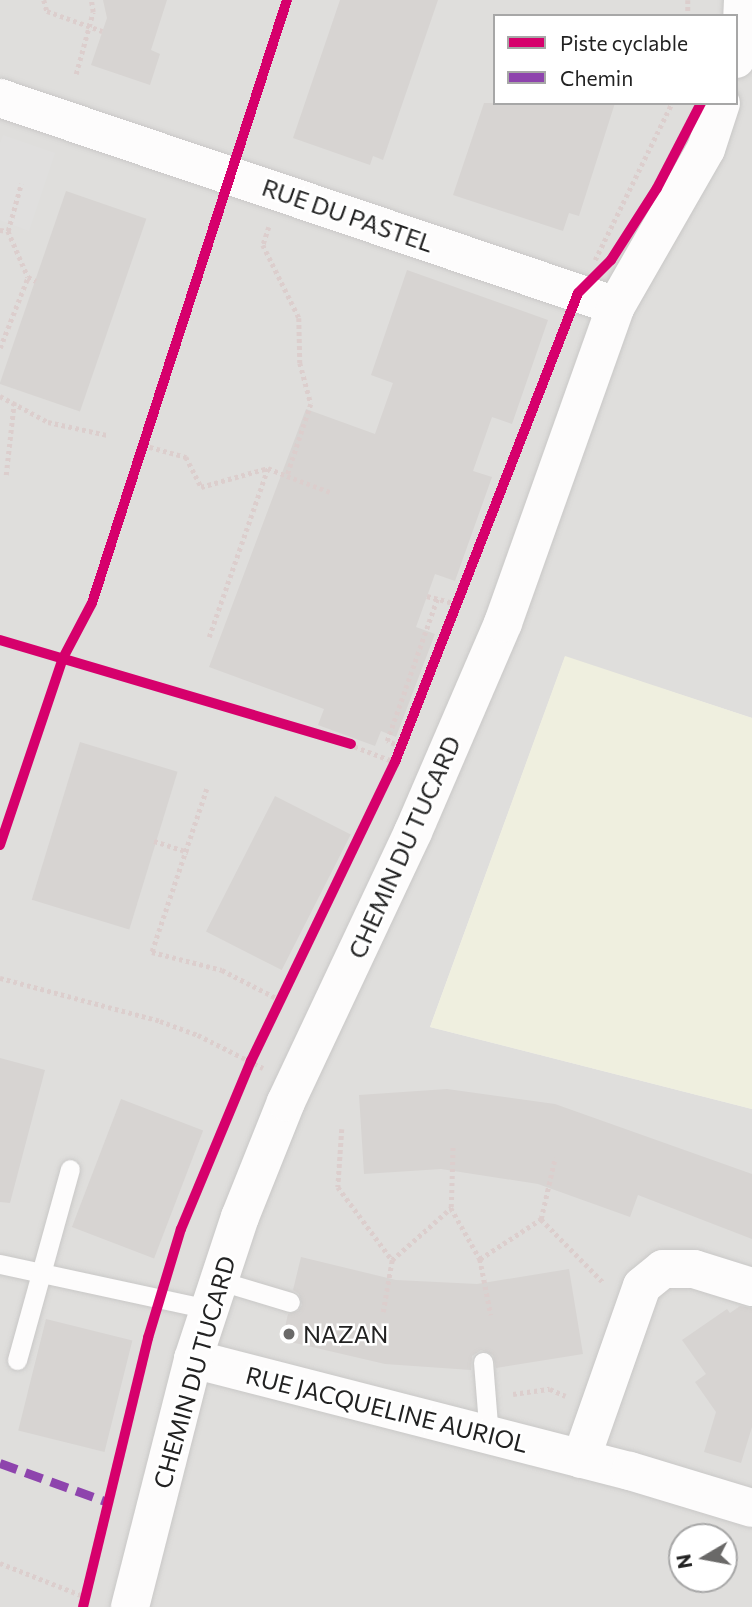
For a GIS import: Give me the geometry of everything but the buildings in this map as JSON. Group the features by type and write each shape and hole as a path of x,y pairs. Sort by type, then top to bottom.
{"street":[{"path":"738,53 741,44 743,0"},
{"name":"RUE DU PASTEL","path":"0,98 616,306"},
{"name":"CHEMIN DU TUCARD","path":"130,1607 193,1359 212,1295 286,1102 413,832 503,623 616,306 706,149 720,105"},
{"path":"581,1459 642,1286 663,1269 694,1269 752,1287"},
{"name":"RUE JACQUELINE AURIOL","path":"193,1359 581,1459 752,1508"}],"lane":[{"path":"17,1360 70,1168"},
{"path":"0,1264 40,1274 290,1302"},
{"path":"483,1362 489,1436"}],"path":[{"path":"44,0 47,11 102,31"},
{"path":"76,74 93,12 91,0"},
{"path":"0,845 63,658 92,603 288,0"},
{"path":"578,293 671,105"},
{"path":"20,184 8,231 28,277 37,281"},
{"path":"280,192 263,245 299,318 300,363 311,404 287,476"},
{"path":"0,230 8,231"},
{"path":"578,293 611,260"},
{"path":"0,348 28,277"},
{"path":"0,396 47,422 107,435"},
{"path":"6,475 14,402"},
{"path":"143,444 186,457 201,488 268,468 330,492"},
{"path":"209,637 268,468"},
{"path":"452,616 461,592"},
{"path":"427,596 456,604"},
{"path":"401,747 387,741 437,599"},
{"path":"0,640 335,739 395,762"},
{"path":"389,774 405,735"},
{"path":"208,789 152,952 222,970 280,1000"},
{"path":"154,841 188,852"},
{"path":"0,978 160,1021 198,1035 251,1061"},
{"path":"274,1012 286,987"},
{"path":"245,1074 257,1049"},
{"path":"342,1129 338,1187 391,1260"},
{"path":"453,1145 451,1208 480,1259 491,1315"},
{"path":"480,1259 541,1219 555,1158"},
{"path":"383,1312 391,1260 451,1208"},
{"path":"541,1219 633,1312"},
{"path":"506,1395 550,1389 599,1410"},
{"path":"0,1563 84,1602 89,1583"}],"shaded area":[{"path":"0,0 752,0 752,718 565,657 430,1027 752,1109 752,1607 0,1607"},
{"path":"3,135 55,153 29,231 0,220 0,143"}],"green space":[{"path":"565,656 752,718 752,1109 430,1027"}],"marked path":[{"path":"0,1463 108,1502"}],"cycle path":[{"path":"0,845 63,658 92,603 287,0"},
{"path":"83,1607 148,1338 181,1229 251,1061 395,762 578,293 611,260 657,188 700,105"},
{"path":"0,640 351,744"}],"place":[{"name":"NAZAN","path":"289,1334"}]}
